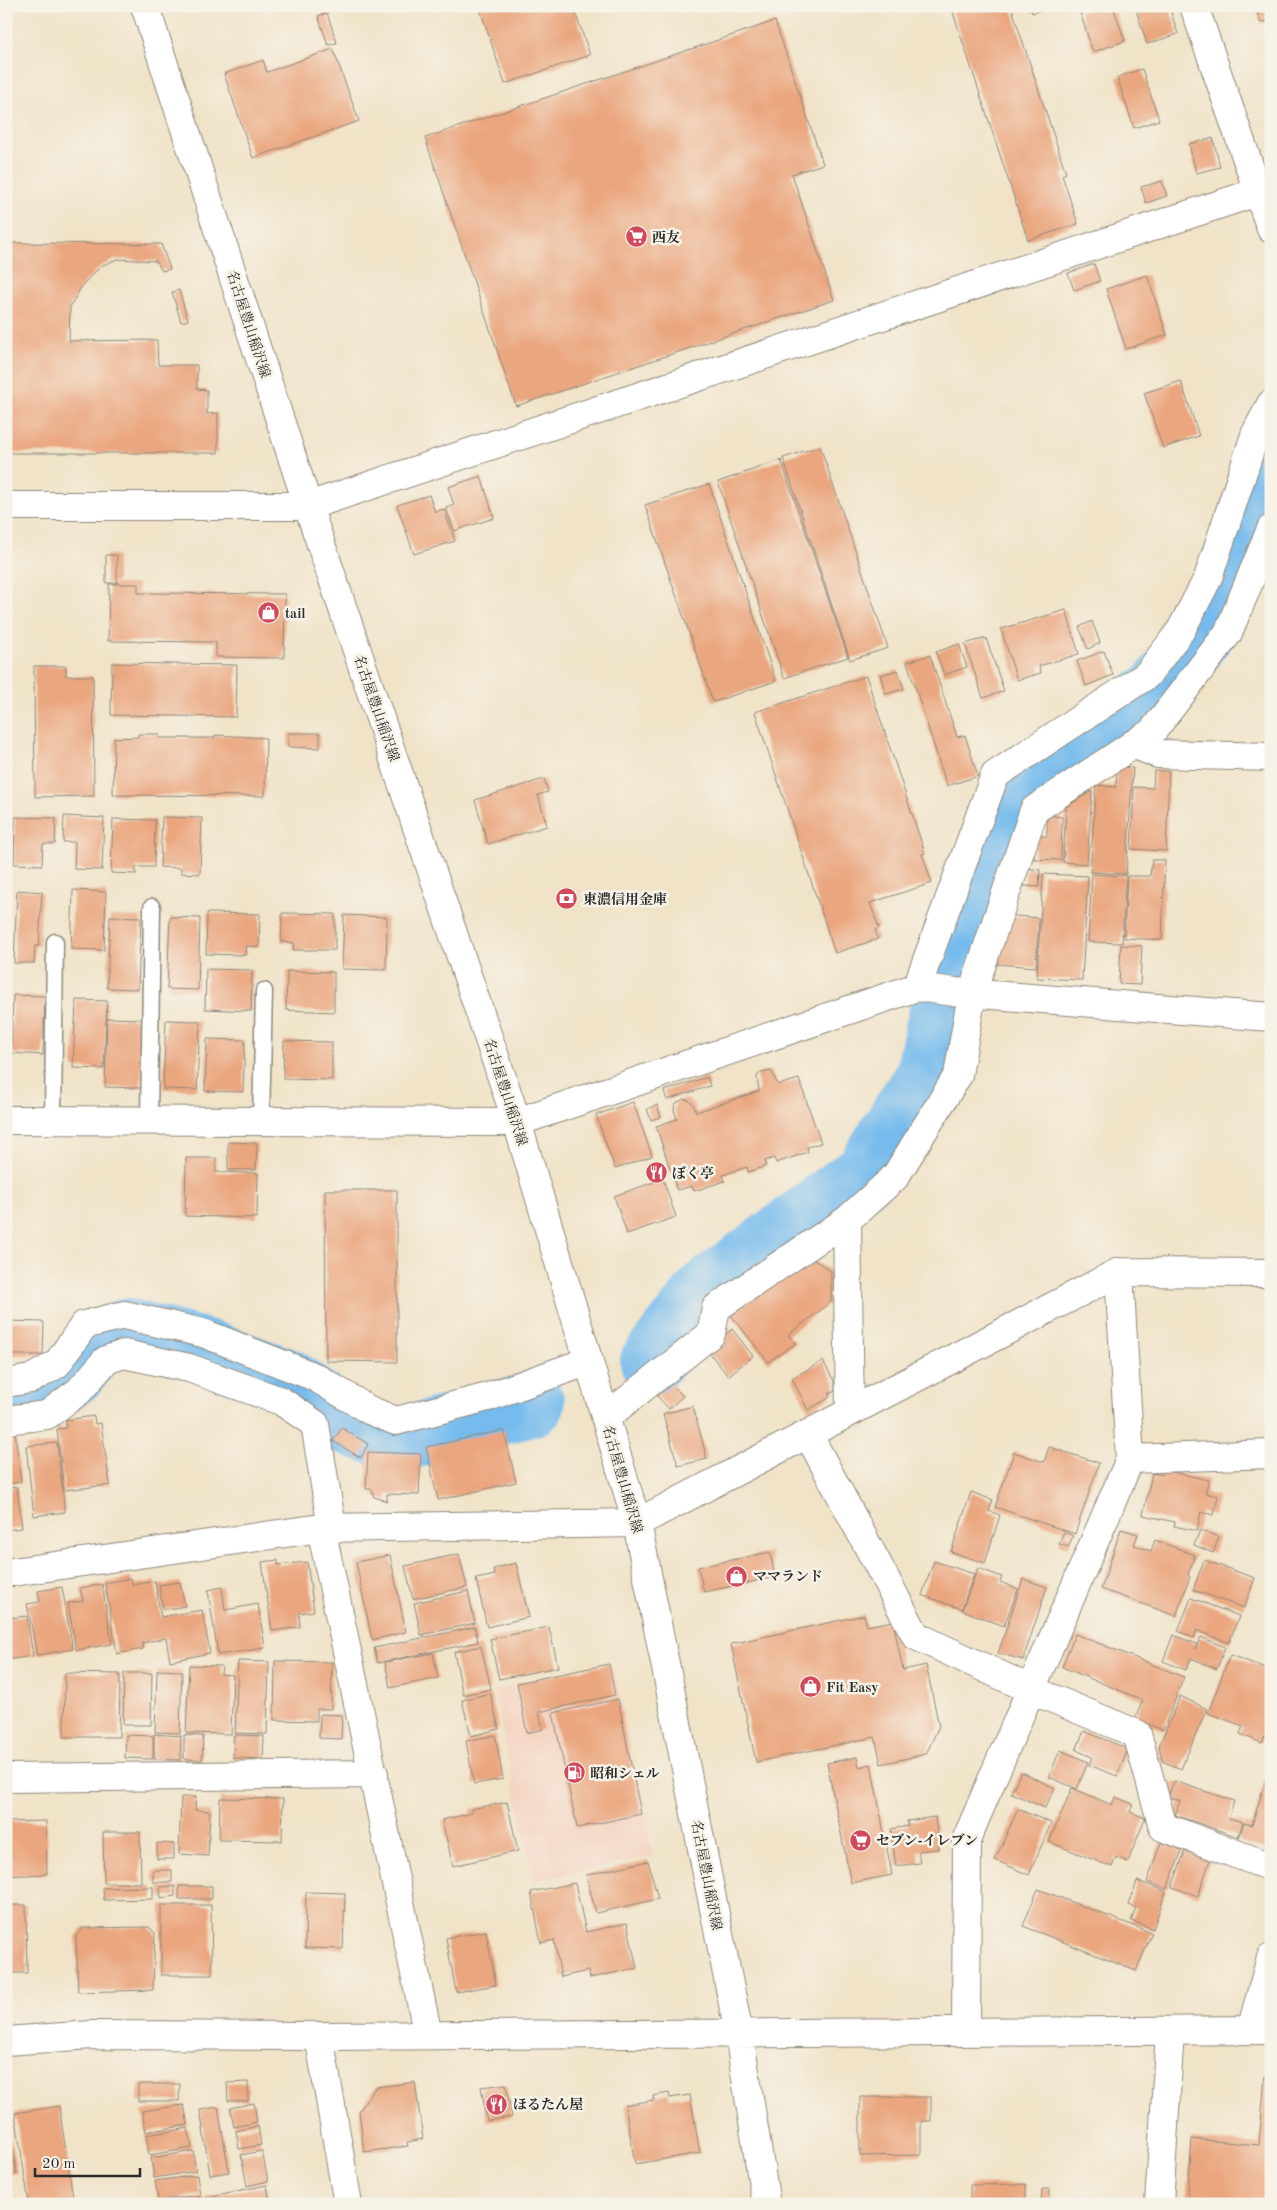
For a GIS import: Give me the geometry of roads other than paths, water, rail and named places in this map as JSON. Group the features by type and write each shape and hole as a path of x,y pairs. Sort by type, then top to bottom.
{"street":[{"name":"名古屋豊山稲沢線","path":"145,6 308,506 517,1122 637,1523 738,2034 766,2204"},
{"path":"1194,6 1271,229"},
{"path":"6,506 308,506 1257,192"},
{"path":"606,1418 711,1334 716,1308 847,1220 895,1178 958,1075 945,990 995,775 1147,675 1181,630 1208,578 1255,435 1271,404"},
{"path":"945,990 1034,810 1152,732 1228,633 1271,530"},
{"path":"1134,744 1158,754 1271,757"},
{"path":"6,1120 517,1122 945,990 1271,1017"},
{"path":"847,1220 850,1412"},
{"path":"966,2030 967,1838 1130,1459 1119,1272"},
{"path":"6,1573 327,1528 637,1523 1119,1272 1271,1273"},
{"path":"6,1383 31,1379 57,1364 84,1325 124,1314 203,1333 314,1377 369,1410 396,1421 488,1397 589,1361"},
{"path":"6,1420 47,1415 80,1392 106,1360 124,1354 189,1368 282,1402 315,1424 327,1528 374,1774 428,2034"},
{"path":"808,1434 916,1636 1032,1690 1137,1734 1164,1826 1271,1867"},
{"path":"1130,1459 1271,1454"},
{"path":"6,1778 374,1774"},
{"path":"6,2040 92,2035 319,2036 738,2034 966,2030 1170,2032 1261,2030 1271,1958"},
{"path":"1159,2204 1170,2032"},
{"path":"319,2036 348,2204"}],"lane":[{"path":"150,1121 152,907"},
{"path":"53,1120 55,942"},
{"path":"261,1121 264,991"}],"waterway":[{"path":"652,1361 708,1290 867,1172 927,1075 959,942 1012,795 1159,690 1209,624 1245,533 1271,457"},
{"path":"6,1403 38,1398 74,1373 94,1346 126,1330 206,1351 287,1380 347,1423 397,1441 533,1404"}],"place":[{"name":"西友","path":"636,237"},
{"name":"tail","path":"269,613"},
{"name":"東濃信用金庫","path":"567,899"},
{"name":"ぼく亭","path":"656,1173"},
{"name":"ママランド","path":"737,1576"},
{"name":"Fit Easy","path":"810,1687"},
{"name":"昭和シェル","path":"574,1773"},
{"name":"セブン-イレブン","path":"860,1840"},
{"name":"ほるたん屋","path":"497,2104"}]}
